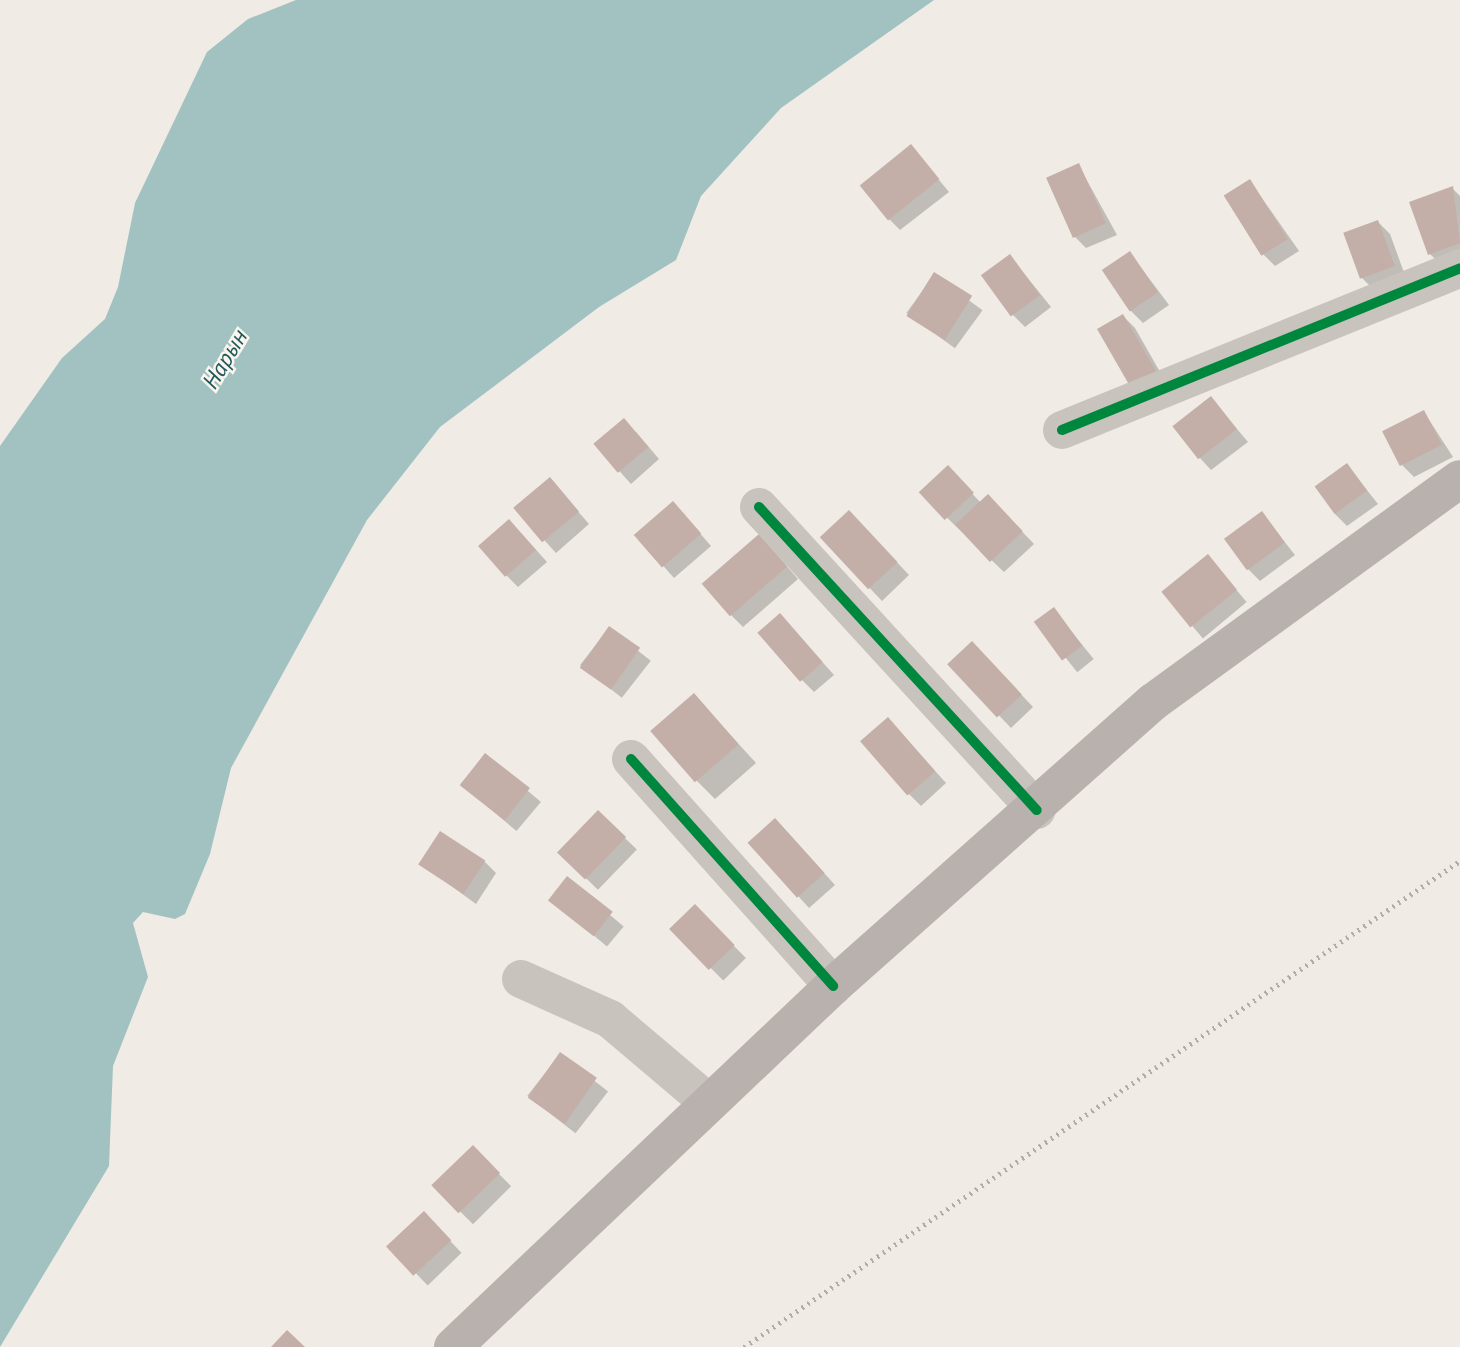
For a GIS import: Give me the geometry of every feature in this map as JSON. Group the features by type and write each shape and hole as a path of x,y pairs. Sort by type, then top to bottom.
{"main road":[{"path":"453,1347 833,986 1037,810 1153,702 1460,479"}],"street":[{"path":"1062,430 1460,268"},
{"path":"759,507 1037,810"},
{"path":"631,759 833,986"},
{"path":"521,979 610,1019 709,1103"}],"water":[{"name":"Нарын","path":"296,0 934,0 781,108 701,196 676,260 599,307 440,427 367,520 231,768 210,854 185,914 175,919 143,912 133,923 148,977 113,1066 109,1166 0,1347 0,446 62,358 105,319 118,287 135,203 207,52 248,19"}],"building":[{"path":"911,144 939,179 888,221 860,186"},
{"path":"1079,163 1106,223 1073,238 1046,178"},
{"path":"1250,179 1288,239 1261,256 1224,195"},
{"path":"1453,186 1460,243 1428,255 1409,202"},
{"path":"1378,220 1395,266 1360,279 1343,233"},
{"path":"1130,251 1158,292 1130,311 1102,270"},
{"path":"1010,254 1040,295 1011,316 981,275"},
{"path":"934,272 972,296 945,340 906,316"},
{"path":"1123,314 1157,373 1131,388 1097,329"},
{"path":"1211,396 1237,429 1198,459 1172,426"},
{"path":"1424,410 1442,445 1400,466 1382,431"},
{"path":"624,418 648,447 618,473 593,444"},
{"path":"1347,463 1367,491 1335,514 1315,487"},
{"path":"948,465 974,493 945,520 919,492"},
{"path":"550,477 579,511 542,542 513,508"},
{"path":"988,494 1023,531 990,562 955,525"},
{"path":"673,501 701,533 662,568 634,535"},
{"path":"849,510 897,562 868,589 820,537"},
{"path":"1262,511 1285,543 1247,570 1224,539"},
{"path":"509,519 536,550 505,577 478,546"},
{"path":"759,534 787,566 730,616 702,584"},
{"path":"1208,554 1237,590 1190,628 1161,592"},
{"path":"1054,607 1082,646 1062,661 1034,622"},
{"path":"780,613 823,662 800,682 757,633"},
{"path":"609,626 640,648 611,690 580,668"},
{"path":"972,641 1022,694 997,718 947,664"},
{"path":"694,693 739,744 695,782 650,731"},
{"path":"888,717 935,771 907,796 860,741"},
{"path":"485,753 530,788 505,820 460,785"},
{"path":"598,810 626,837 585,880 557,852"},
{"path":"775,818 825,873 797,898 748,843"},
{"path":"440,831 485,860 464,894 418,865"},
{"path":"567,876 613,912 594,936 548,900"},
{"path":"695,904 735,945 709,970 669,929"},
{"path":"560,1052 597,1078 565,1124 528,1098"},
{"path":"473,1145 500,1173 458,1213 431,1185"},
{"path":"424,1211 451,1240 413,1276 386,1246"},
{"path":"287,1330 305,1347 271,1347"}],"railway":[{"path":"744,1347 1460,861"}],"cycle path":[{"path":"1062,430 1460,268"},
{"path":"759,507 1037,810"},
{"path":"631,759 833,986"}]}
